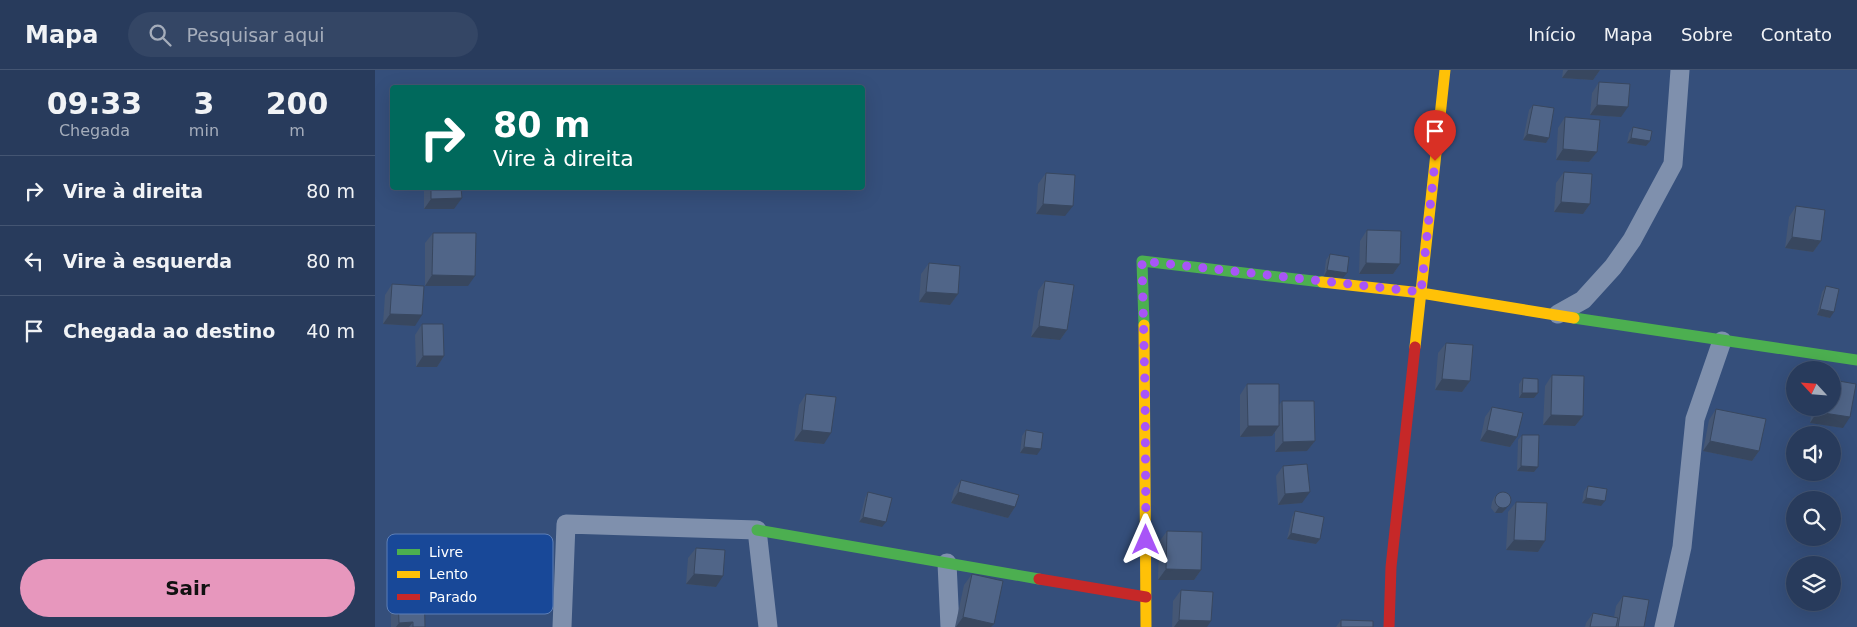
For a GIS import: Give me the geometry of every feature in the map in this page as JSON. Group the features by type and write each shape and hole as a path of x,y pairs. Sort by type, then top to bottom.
{"street":[{"path":"1389,627 1391,567 1445,70"},
{"path":"1559,314 1583,300 1613,267 1632,240 1673,164 1680,70"},
{"path":"1146,627 1145,388 1142,261 1421,292 1722,341 1857,360"},
{"path":"1664,627 1682,547 1695,419 1722,341"},
{"path":"562,627 566,524 757,530 1146,597"},
{"path":"757,530 768,627"},
{"path":"947,563 950,627"}],"building":[{"path":"1599,82 1630,84 1628,107 1597,105"},
{"path":"1533,105 1554,108 1549,138 1527,134"},
{"path":"1565,117 1600,120 1597,152 1563,149"},
{"path":"1633,127 1652,131 1650,141 1631,138"},
{"path":"1564,172 1592,174 1590,204 1561,202"},
{"path":"1046,173 1075,175 1073,206 1043,204"},
{"path":"431,190 461,190 462,198 431,199"},
{"path":"1796,206 1825,210 1821,241 1792,237"},
{"path":"1367,230 1401,231 1400,264 1366,263"},
{"path":"433,233 476,233 475,276 432,275"},
{"path":"1330,254 1349,257 1347,273 1327,270"},
{"path":"929,263 960,266 958,294 926,292"},
{"path":"1045,281 1074,285 1067,330 1039,326"},
{"path":"392,284 424,286 422,315 390,314"},
{"path":"1826,286 1839,289 1834,312 1820,309"},
{"path":"422,324 443,324 444,356 423,356"},
{"path":"1446,343 1473,345 1470,381 1442,379"},
{"path":"1552,375 1584,376 1583,416 1551,415"},
{"path":"1523,378 1538,379 1538,393 1522,393"},
{"path":"1841,381 1856,384 1850,417 1841,416"},
{"path":"1247,384 1279,384 1279,426 1248,426"},
{"path":"806,394 836,397 831,433 802,430"},
{"path":"1282,401 1314,401 1315,441 1283,442"},
{"path":"1492,407 1523,413 1517,437 1487,430"},
{"path":"1716,409 1766,419 1759,451 1710,441"},
{"path":"1026,430 1043,433 1041,449 1024,447"},
{"path":"1522,435 1539,435 1538,467 1521,466"},
{"path":"1307,464 1310,492 1285,494 1283,466"},
{"path":"961,480 1019,495 1015,507 958,492"},
{"path":"1588,486 1607,489 1605,501 1586,498"},
{"path":"868,492 892,498 886,522 863,517"},
{"path":"1503,492 1511,500 1503,508 1495,500"},
{"path":"1516,502 1547,503 1545,541 1514,540"},
{"path":"1295,511 1324,517 1320,539 1291,533"},
{"path":"1167,531 1202,532 1201,570 1166,569"},
{"path":"696,548 725,550 723,576 694,574"},
{"path":"972,574 1003,581 994,624 963,617"},
{"path":"1181,590 1213,592 1211,621 1179,620"},
{"path":"1623,596 1649,600 1644,627 1618,627"},
{"path":"1593,613 1618,618 1616,627 1590,627"},
{"path":"399,614 425,614 425,627 413,627 413,622 399,623"},
{"path":"1341,620 1373,621 1373,627 1341,627"}],"traffic: fast":[{"path":"1144,325 1142,261 1322,282"},
{"path":"1574,318 1857,360"},
{"path":"757,530 1039,579"}],"traffic: slow":[{"path":"1415,347 1445,70"},
{"path":"1322,282 1421,293 1574,318"},
{"path":"1144,325 1146,627"}],"traffic: jam":[{"path":"1389,627 1391,567 1415,347"},
{"path":"1039,579 1146,597"}],"route":[{"path":"1146,540 1142,261 1421,292 1435,161"}]}
